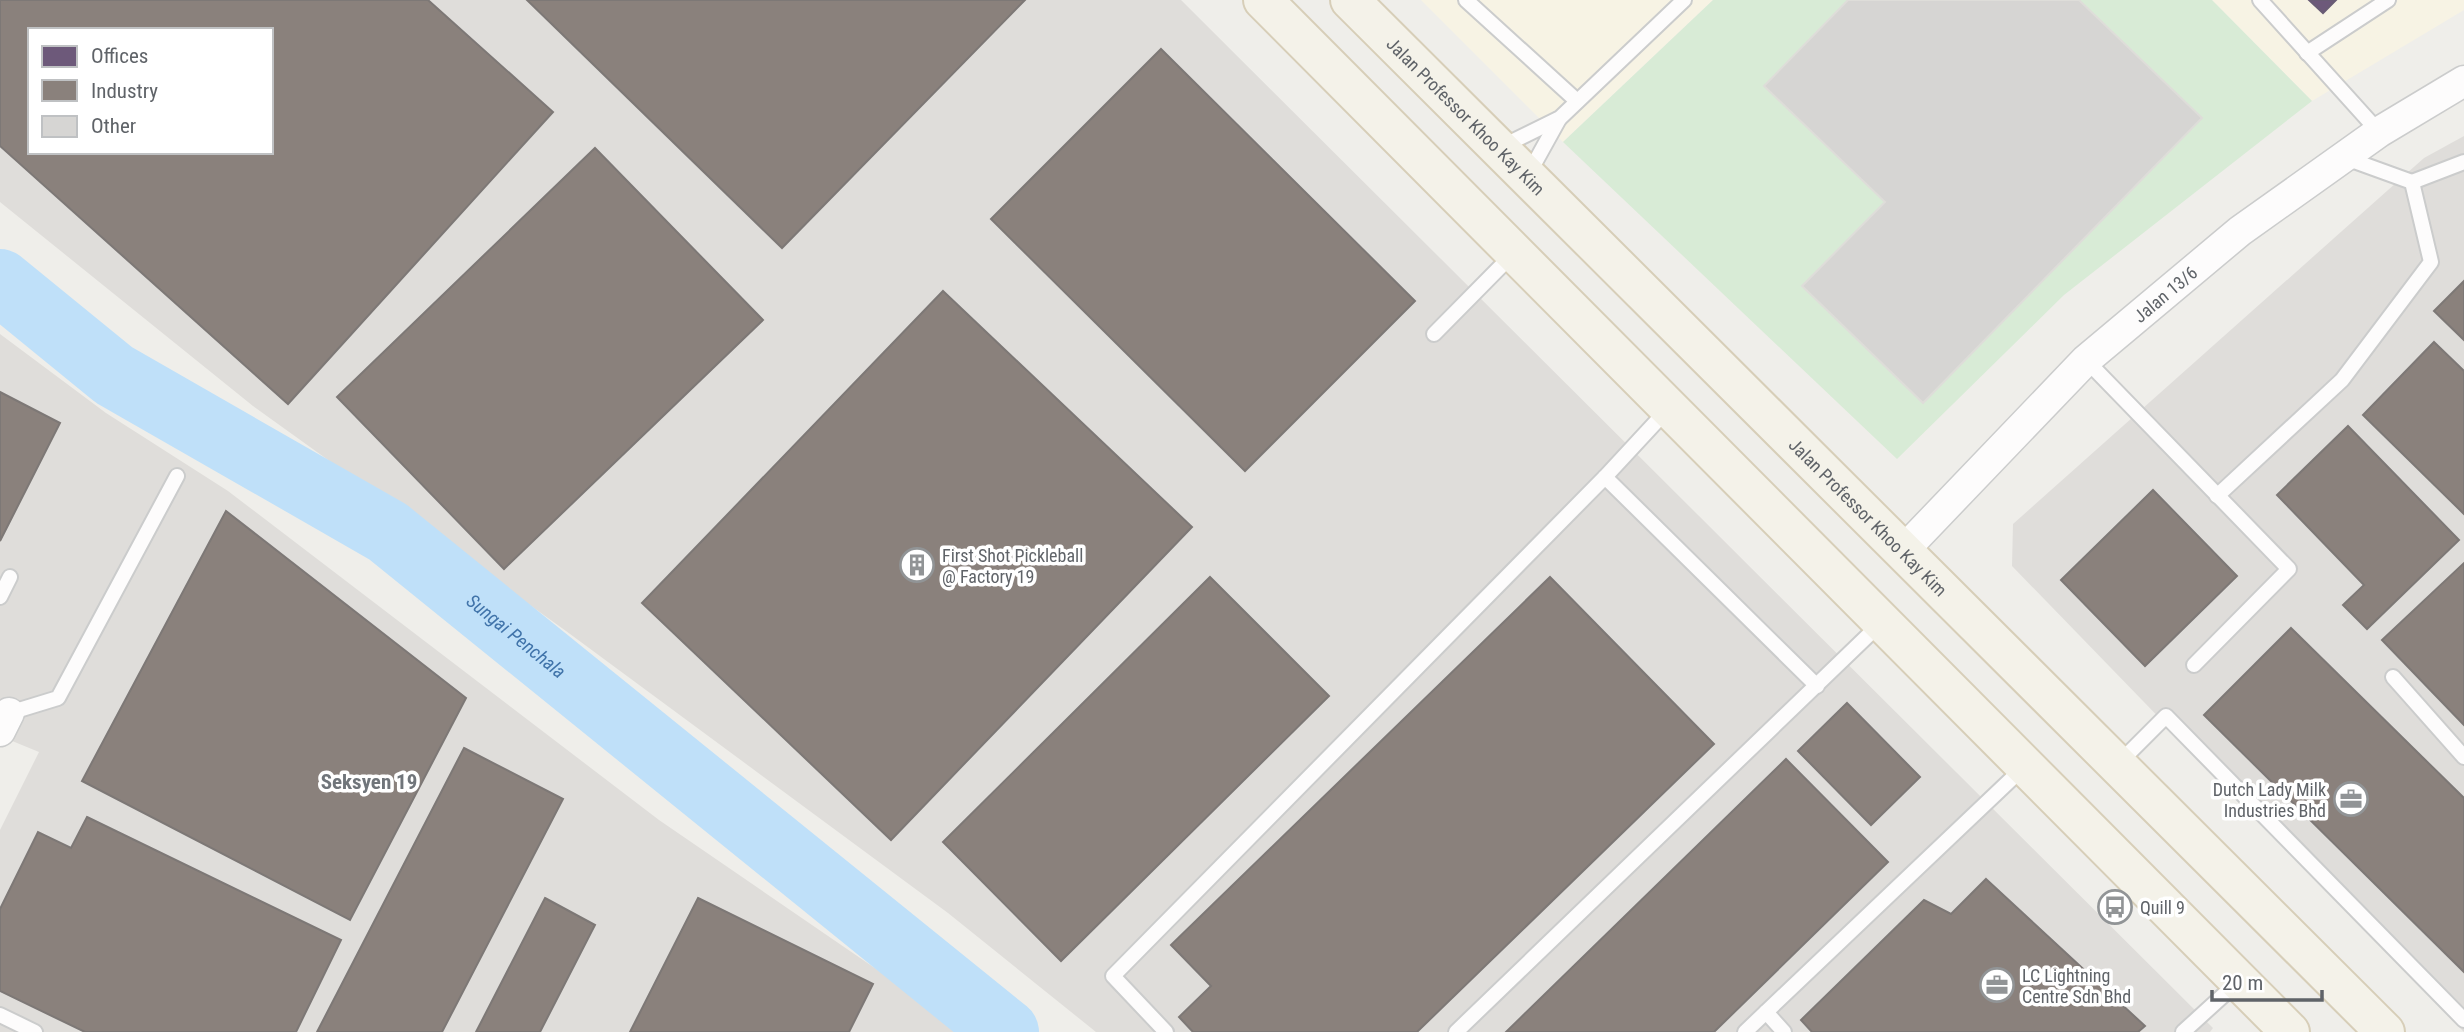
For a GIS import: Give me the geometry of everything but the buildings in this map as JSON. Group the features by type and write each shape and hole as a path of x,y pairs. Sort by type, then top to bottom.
{"main road":[{"path":"1263,0 2290,1032"},
{"name":"Jalan Professor Khoo Kay Kim","path":"1350,0 2385,1032"}],"street":[{"name":"Jalan 13/6","path":"1902,552 2087,360 2240,231 2379,132 2464,81"}],"lane":[{"path":"1466,0 1577,101"},
{"path":"1527,177 1560,118 1684,0"},
{"path":"2260,0 2379,132"},
{"path":"2307,52 2388,0"},
{"path":"1498,148 1560,118"},
{"path":"2343,157 2412,182 2464,162"},
{"path":"2217,496 2342,380 2431,262 2412,182"},
{"path":"1434,334 1514,253"},
{"path":"2087,360 2290,569 2194,665"},
{"path":"1166,1032 1113,976 1605,477 1669,408"},
{"path":"3,718 58,698 177,476"},
{"path":"1605,477 1817,686"},
{"path":"0,597 10,577"},
{"path":"1456,1032 1882,622"},
{"path":"2393,677 2464,757"},
{"path":"2116,765 2166,716 2464,1020"},
{"path":"1745,1032 2024,766"},
{"path":"2183,1032 2239,981"},
{"path":"1766,1012 1784,1032"},
{"path":"0,1015 35,1032"}],"shaded area":[{"path":"0,0 1181,0 2213,1028 2210,1032 1096,1032 948,913 566,631 253,406 0,202"},
{"path":"1421,0 1713,0 1563,142"},
{"path":"2212,0 2464,0 2464,10 2312,101"},
{"name":"Dutch Lady Milk Industries Bhd","path":"2464,136 2464,1032 2012,566 2013,524 2424,158"},
{"path":"0,334 106,413 228,491 659,820 901,986 961,1032 0,1032 0,830 39,752 0,736"}],"green space":[{"path":"1713,0 2212,0 2312,101 2064,295 1897,459 1563,142"}],"waterway":[{"name":"Sungai Penchala","path":"0,282 114,375 388,532 1006,1032"}],"place":[{"name":"First Shot Pickleball @ Factory 19","path":"917,565"},
{"name":"Dutch Lady Milk Industries Bhd","path":"2351,799"},
{"name":"Quill 9","path":"2115,907"},
{"name":"LC Lightning Centre Sdn Bhd","path":"1997,985"}],"district":[{"name":"Seksyen 19","path":"369,782"}]}
